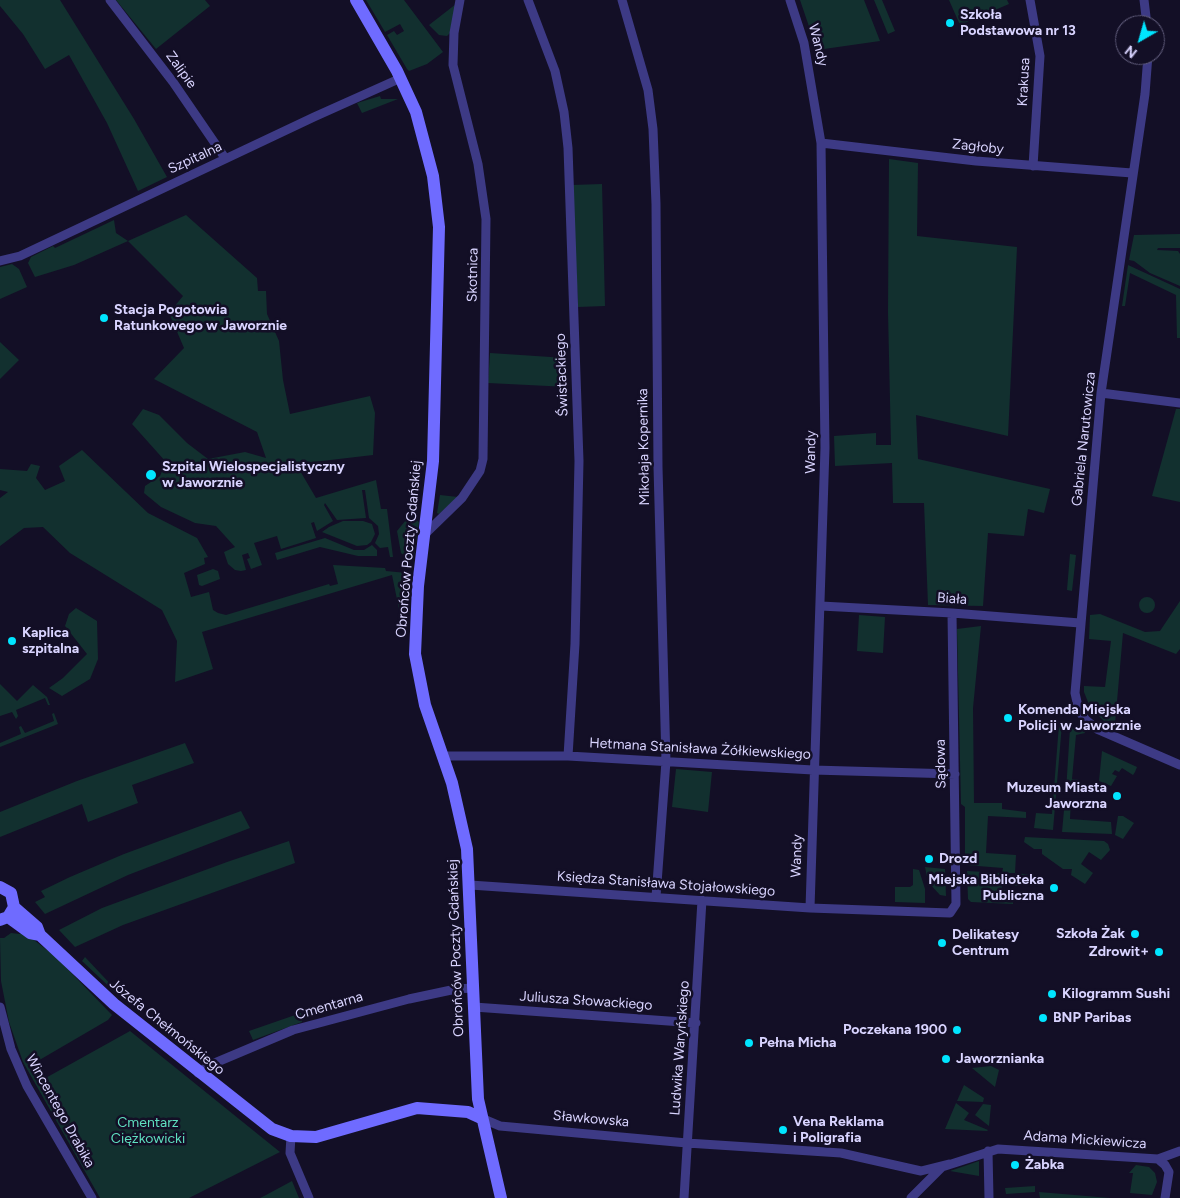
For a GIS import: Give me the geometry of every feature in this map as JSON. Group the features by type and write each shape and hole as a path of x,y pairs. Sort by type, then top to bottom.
{"street":[{"name":"Zalipie","path":"110,0 173,82 225,158"},
{"name":"Obrońców Poczty Gdańskiej","path":"356,0 401,78 416,112 427,148 439,226 433,461 415,617 415,654 425,705 444,756 460,814 467,850 478,1099 501,1198"},
{"name":"Skotnica","path":"425,534 462,498 480,471 483,459 486,219 478,164 453,65 454,32 460,0"},
{"name":"Świstackiego","path":"528,0 555,71 564,112 568,148 580,460 575,644 568,756"},
{"name":"Mikołaja Kopernika","path":"622,0 648,90 653,129 666,761 656,897"},
{"name":"Wandy","path":"790,0 804,43 821,143 825,448 810,908"},
{"name":"Krakusa","path":"1030,0 1040,56 1033,166"},
{"path":"1144,0 1146,15"},
{"name":"Gabriela Narutowicza","path":"1147,65 1101,393 1075,693 1079,711 1097,729 1180,765"},
{"name":"Szpitalna","path":"0,261 20,256 225,158 401,78"},
{"name":"Zagłoby","path":"821,143 1033,166 1132,174"},
{"path":"1101,393 1180,403"},
{"name":"Biała","path":"821,606 952,613 1080,623"},
{"name":"Sądowa","path":"950,914 956,904 952,613"},
{"name":"Hetmana Stanisława Żółkiewskiego","path":"444,756 568,756 813,770 955,774"},
{"name":"Księdza Stanisława Stojałowskiego","path":"470,885 810,908 950,914"},
{"path":"0,887 10,893 5,918"},
{"name":"Ludwika Waryńskiego","path":"684,1198 702,900"},
{"name":"Józefa Chełmońskiego","path":"5,918 30,933 40,935 114,1004 261,1122 286,1135"},
{"name":"Cmentarna","path":"198,1072 219,1061 293,1030 409,999 456,989 473,988"},
{"name":"Wincentego Drabika","path":"0,1007 11,1049 27,1086 92,1198"},
{"name":"Juliusza Słowackiego","path":"474,1007 696,1024"},
{"name":"Sławkowska","path":"286,1135 303,1138 328,1135 384,1116 417,1108 468,1112 500,1126 687,1143 841,1153 926,1171 949,1164"},
{"path":"286,1135 290,1153 309,1198"},
{"name":"Adama Mickiewicza","path":"949,1164 988,1151 1005,1148 1158,1159 1180,1152"},
{"path":"988,1151 989,1198"},
{"path":"1158,1159 1165,1165 1170,1177 1165,1198"},
{"path":"911,1198 935,1172 949,1164"}],"green space":[{"path":"0,0 60,0 134,119 167,177 138,191 107,123 69,55 45,69 23,34 0,6"},
{"path":"116,0 205,0 210,6 156,49"},
{"path":"366,0 404,0 443,52 427,64 409,71 387,35 394,31 397,35 404,31 400,24 385,32"},
{"path":"800,0 864,0 880,41 817,50"},
{"path":"874,0 882,0 895,31 888,34"},
{"path":"949,0 1007,0 1009,4 960,25"},
{"path":"456,4 451,32 447,36 439,35 429,25"},
{"path":"380,96 381,99 398,99 362,113 357,103"},
{"path":"889,159 918,163 917,236 1017,247 1008,436 916,415 918,459 1050,489 1044,513 1028,509 1024,536 988,533 983,606 928,605 924,503 893,503 892,463 835,466 834,436 876,433 876,445 891,445 888,312"},
{"path":"602,184 605,306 578,307 572,185"},
{"path":"186,215 257,278 258,291 266,291 267,314 279,341 283,380 290,414 370,396 375,413 373,455 296,464 316,498 376,480 381,509 387,509 393,557 390,557 388,547 380,548 375,543 379,534 378,526 369,518 365,490 362,490 366,518 337,520 325,503 324,505 333,521 317,531 314,522 311,523 316,538 281,549 277,536 254,543 262,565 251,569 247,559 250,558 248,553 242,555 246,570 241,571 235,570 228,564 224,552 235,547 216,526 195,523 161,507 144,493 145,486 160,476 166,462 132,424 143,409 159,415 187,443 208,459 245,452 266,458 257,432 154,379 184,348 169,313 183,296 128,241"},
{"path":"114,220 116,233 128,241 74,265 35,277 28,263 31,257 53,246 55,248"},
{"path":"1180,234 1180,248 1158,248 1157,250 1178,251 1180,254 1180,286 1150,273 1134,261 1129,260 1134,235"},
{"path":"12,264 19,269 27,287 0,299 0,267"},
{"path":"1128,265 1180,289 1180,338 1177,338 1176,295 1130,273 1125,306 1122,306"},
{"path":"0,342 19,360 0,379"},
{"path":"490,353 566,358 568,387 488,383"},
{"path":"1176,409 1180,409 1180,502 1152,496"},
{"path":"82,450 148,513 197,538 208,557 204,558 205,564 184,573 191,597 209,592 213,610 218,613 226,615 329,584 330,586 338,584 333,565 385,568 386,571 407,573 411,576 407,608 399,609 392,575 202,632 213,669 175,682 177,641 162,610 70,553 43,527 24,528 0,546 0,498 8,492 0,490 0,469 27,471 31,464 40,466 36,478 45,490 65,481 59,466"},
{"path":"440,495 458,497 439,514 437,513"},
{"path":"415,519 419,522 414,557 407,558 401,553 397,531 406,520"},
{"path":"343,521 363,521 372,524 375,534 371,542 367,545 357,546 322,532"},
{"path":"325,538 354,550 364,550 372,545 377,550 377,556 358,556 320,547 277,560 275,553"},
{"path":"1070,554 1076,555 1072,591 1067,590"},
{"path":"213,569 218,571 220,579 202,586 199,585 197,575"},
{"path":"1147,597 1155,605 1147,613 1139,605"},
{"path":"1180,601 1180,649 1176,654 1123,633 1115,724 1105,722 1090,707 1084,692 1084,686 1105,687 1111,641 1089,639 1090,615 1100,614 1145,632 1160,631"},
{"path":"76,608 97,621 98,659 90,679 62,696 49,688 63,678 87,654 65,626 69,614"},
{"path":"859,615 885,617 883,653 857,651"},
{"path":"981,626 973,708 974,803 1002,803 1002,809 1026,812 1026,818 988,816 986,853 1016,855 1015,873 1002,873 1003,868 965,865 965,807 961,804 957,629"},
{"path":"0,684 17,701 33,685 47,697 50,705 48,705 45,698 16,710 18,716 16,719 12,712 0,716"},
{"path":"54,713 58,724 0,747 0,743 21,734 19,727 21,726 25,733 54,721 52,714"},
{"path":"1059,724 1062,724 1053,830 1034,828 1036,813 1052,814"},
{"path":"1070,728 1085,730 1085,733 1076,735 1072,779 1080,780 1080,785 1072,785 1071,792 1066,791"},
{"path":"185,743 194,763 132,785 138,803 88,822 82,804 0,837 0,812 77,781"},
{"path":"1102,751 1137,767 1133,775 1122,768 1119,772 1115,770 1112,774 1117,776 1111,786 1099,781"},
{"path":"676,769 712,772 708,812 672,807"},
{"path":"1065,799 1071,799 1070,819 1111,822 1112,834 1062,832"},
{"path":"241,811 250,828 128,875 45,914 35,902 45,897 41,891 70,877 124,854"},
{"path":"1118,816 1123,816 1134,823 1123,839 1115,835"},
{"path":"1025,837 1104,841 1108,844 1110,850 1101,860 1089,852 1081,864 1093,873 1085,884 1071,875 1072,869 1063,869 1042,854 1042,849 1034,849 1024,842"},
{"path":"289,841 295,863 123,925 75,947 59,930 102,908"},
{"path":"925,867 945,869 946,896 940,895 928,882"},
{"path":"913,869 919,870 925,889 925,903 895,902 895,887 910,887 913,885"},
{"path":"967,871 1002,873 1002,890 1014,891 1013,904 971,902 968,899"},
{"path":"1015,873 1033,875 1032,886 1020,884 1020,886 1014,886"},
{"name":"Cmentarz Ciężkowicki","path":"22,931 55,956 112,1015 108,1020 36,1062 42,1080 130,1031 280,1152 189,1198 100,1198 23,1062 9,1022 1,981 0,938 4,938 11,933 20,934"},
{"path":"85,957 120,994 118,995 82,961"},
{"path":"301,1013 302,1022 253,1040 249,1031"},
{"path":"991,1066 999,1070 995,1087 972,1068"},
{"path":"964,1085 984,1098 983,1102 957,1101"},
{"path":"956,1103 969,1113 964,1120 988,1130 945,1129"},
{"path":"983,1104 991,1105 989,1126 975,1115"},
{"path":"979,1161 979,1176 950,1171"},
{"path":"1136,1165 1149,1167 1155,1173 1157,1182 1152,1195 1130,1193 1133,1173 1129,1173"},
{"path":"292,1181 299,1198 260,1198 266,1195"},
{"path":"1035,1186 1035,1192 1006,1194 1005,1188"},
{"path":"1039,1192 1110,1198 1040,1198"}],"place":[{"name":"Szkoła Podstawowa nr 13","path":"950,23"},
{"name":"Stacja Pogotowia Ratunkowego w Jaworznie","path":"104,318"},
{"name":"Szpital Wielospecjalistyczny w Jaworznie","path":"151,475"},
{"name":"Kaplica szpitalna","path":"12,641"},
{"name":"Komenda Miejska Policji w Jaworznie","path":"1008,718"},
{"name":"Muzeum Miasta Jaworzna","path":"1117,796"},
{"name":"Drozd","path":"929,859"},
{"name":"Miejska Biblioteka Publiczna","path":"1054,888"},
{"name":"Szkoła Żak","path":"1135,934"},
{"name":"Delikatesy Centrum","path":"942,943"},
{"name":"Zdrowit+","path":"1159,952"},
{"name":"Kilogramm Sushi","path":"1052,994"},
{"name":"BNP Paribas","path":"1043,1018"},
{"name":"Poczekana 1900","path":"957,1030"},
{"name":"Pełna Micha","path":"749,1043"},
{"name":"Jaworznianka","path":"946,1059"},
{"name":"Vena Reklama i Poligrafia","path":"783,1130"},
{"name":"Żabka","path":"1015,1165"}]}
